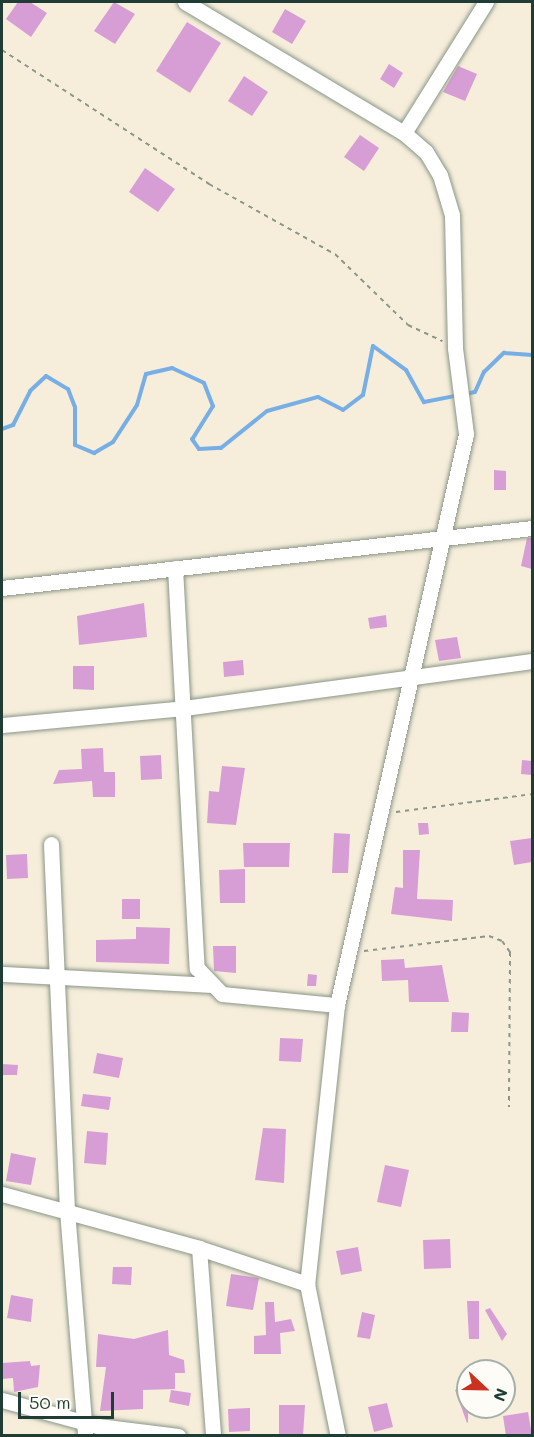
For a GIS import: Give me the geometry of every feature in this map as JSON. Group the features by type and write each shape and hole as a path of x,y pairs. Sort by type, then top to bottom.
{"street":[{"path":"185,2 404,134 426,152 440,175 452,215 455,348 466,434 408,675 338,1005 307,1284 338,1436"},
{"path":"404,134 486,2"},
{"path":"2,588 532,528"},
{"path":"176,568 197,968 210,985 222,993 338,1005"},
{"path":"2,725 184,708 408,675 532,661"},
{"path":"51,844 67,1210 85,1429"},
{"path":"2,974 57,975 210,985"},
{"path":"2,1194 199,1248 307,1284"},
{"path":"199,1248 213,1436"},
{"path":"2,1400 85,1429 178,1436"}],"path":[{"path":"2,50 208,184 335,254 408,325 455,348"},
{"path":"378,815 532,794"},
{"path":"349,952 489,936 502,941 510,952 509,1107"}],"building":[{"path":"18,2 30,2 47,13 31,37 6,19"},
{"path":"114,2 135,14 115,44 94,31"},
{"path":"285,9 306,21 292,44 272,32"},
{"path":"187,22 221,43 190,93 156,71"},
{"path":"389,64 403,73 394,88 380,79"},
{"path":"458,66 477,74 465,101 443,92"},
{"path":"244,76 268,92 252,116 228,101"},
{"path":"360,135 379,148 364,171 344,157"},
{"path":"145,168 175,189 158,212 129,192"},
{"path":"494,470 506,471 506,490 494,490"},
{"path":"527,538 532,538 532,569 521,566"},
{"path":"144,603 147,637 79,645 77,616"},
{"path":"386,615 387,627 370,629 368,618"},
{"path":"457,637 461,658 439,661 435,640"},
{"path":"243,660 244,675 224,677 223,662"},
{"path":"73,666 94,666 94,690 73,689"},
{"path":"103,748 104,772 115,772 115,797 93,797 92,781 53,784 59,770 82,769 81,749"},
{"path":"161,755 162,779 141,780 140,756"},
{"path":"522,760 532,761 532,775 521,774"},
{"path":"222,766 245,768 236,825 207,823 209,791 219,792"},
{"path":"418,823 428,823 429,834 419,835"},
{"path":"334,833 350,834 348,873 332,873"},
{"path":"532,838 532,862 514,865 510,841"},
{"path":"243,843 290,843 289,867 244,867"},
{"path":"403,850 420,850 417,899 453,900 452,921 391,914 395,887 403,888"},
{"path":"27,854 28,878 7,879 6,855"},
{"path":"245,869 245,903 220,903 219,870"},
{"path":"122,899 140,899 140,919 122,919"},
{"path":"136,927 170,928 169,964 96,962 96,940 136,939"},
{"path":"213,946 236,946 236,973 214,971"},
{"path":"404,959 405,968 442,965 449,1002 409,1002 408,980 382,981 381,960"},
{"path":"308,974 317,975 316,986 307,986"},
{"path":"452,1012 469,1013 468,1032 451,1032"},
{"path":"280,1038 303,1039 301,1062 279,1061"},
{"path":"97,1053 123,1058 119,1078 93,1073"},
{"path":"2,1064 18,1065 17,1075 2,1075"},
{"path":"83,1094 111,1097 109,1110 81,1106"},
{"path":"263,1128 286,1129 284,1183 255,1180"},
{"path":"87,1131 108,1133 106,1165 84,1163"},
{"path":"11,1153 36,1158 31,1185 6,1181"},
{"path":"385,1165 409,1170 401,1207 377,1202"},
{"path":"450,1239 451,1268 424,1269 423,1240"},
{"path":"358,1247 362,1271 341,1275 336,1251"},
{"path":"113,1267 132,1267 131,1285 112,1284"},
{"path":"231,1274 259,1278 253,1310 226,1306"},
{"path":"11,1295 33,1299 31,1322 7,1318"},
{"path":"467,1301 479,1301 479,1339 469,1339"},
{"path":"265,1302 274,1302 275,1322 291,1319 295,1331 280,1333 281,1354 254,1354 254,1336 266,1335"},
{"path":"490,1308 507,1334 502,1341 485,1310"},
{"path":"362,1312 375,1315 370,1339 357,1337"},
{"path":"168,1330 169,1355 184,1360 185,1373 175,1373 175,1389 143,1390 143,1409 100,1411 106,1367 96,1367 98,1334 134,1339"},
{"path":"30,1361 31,1366 40,1365 38,1387 14,1392 13,1378 2,1379 2,1363"},
{"path":"171,1390 191,1393 189,1406 169,1402"},
{"path":"387,1403 393,1427 374,1432 368,1407"},
{"path":"279,1405 305,1405 303,1436 279,1436"},
{"path":"250,1408 250,1431 229,1432 228,1409"},
{"path":"528,1412 532,1436 506,1436 503,1419 516,1419 516,1414"}],"waterway":[{"path":"2,429 13,425 30,391 46,376 68,389 75,407 75,445 94,453 113,442 137,405 146,374 172,368 204,383 213,406 192,439 199,449 221,448 267,411 318,397 343,410 363,395 373,346 406,370 424,402 459,395"},
{"path":"466,394 475,392 484,372 504,353 532,355"}]}
